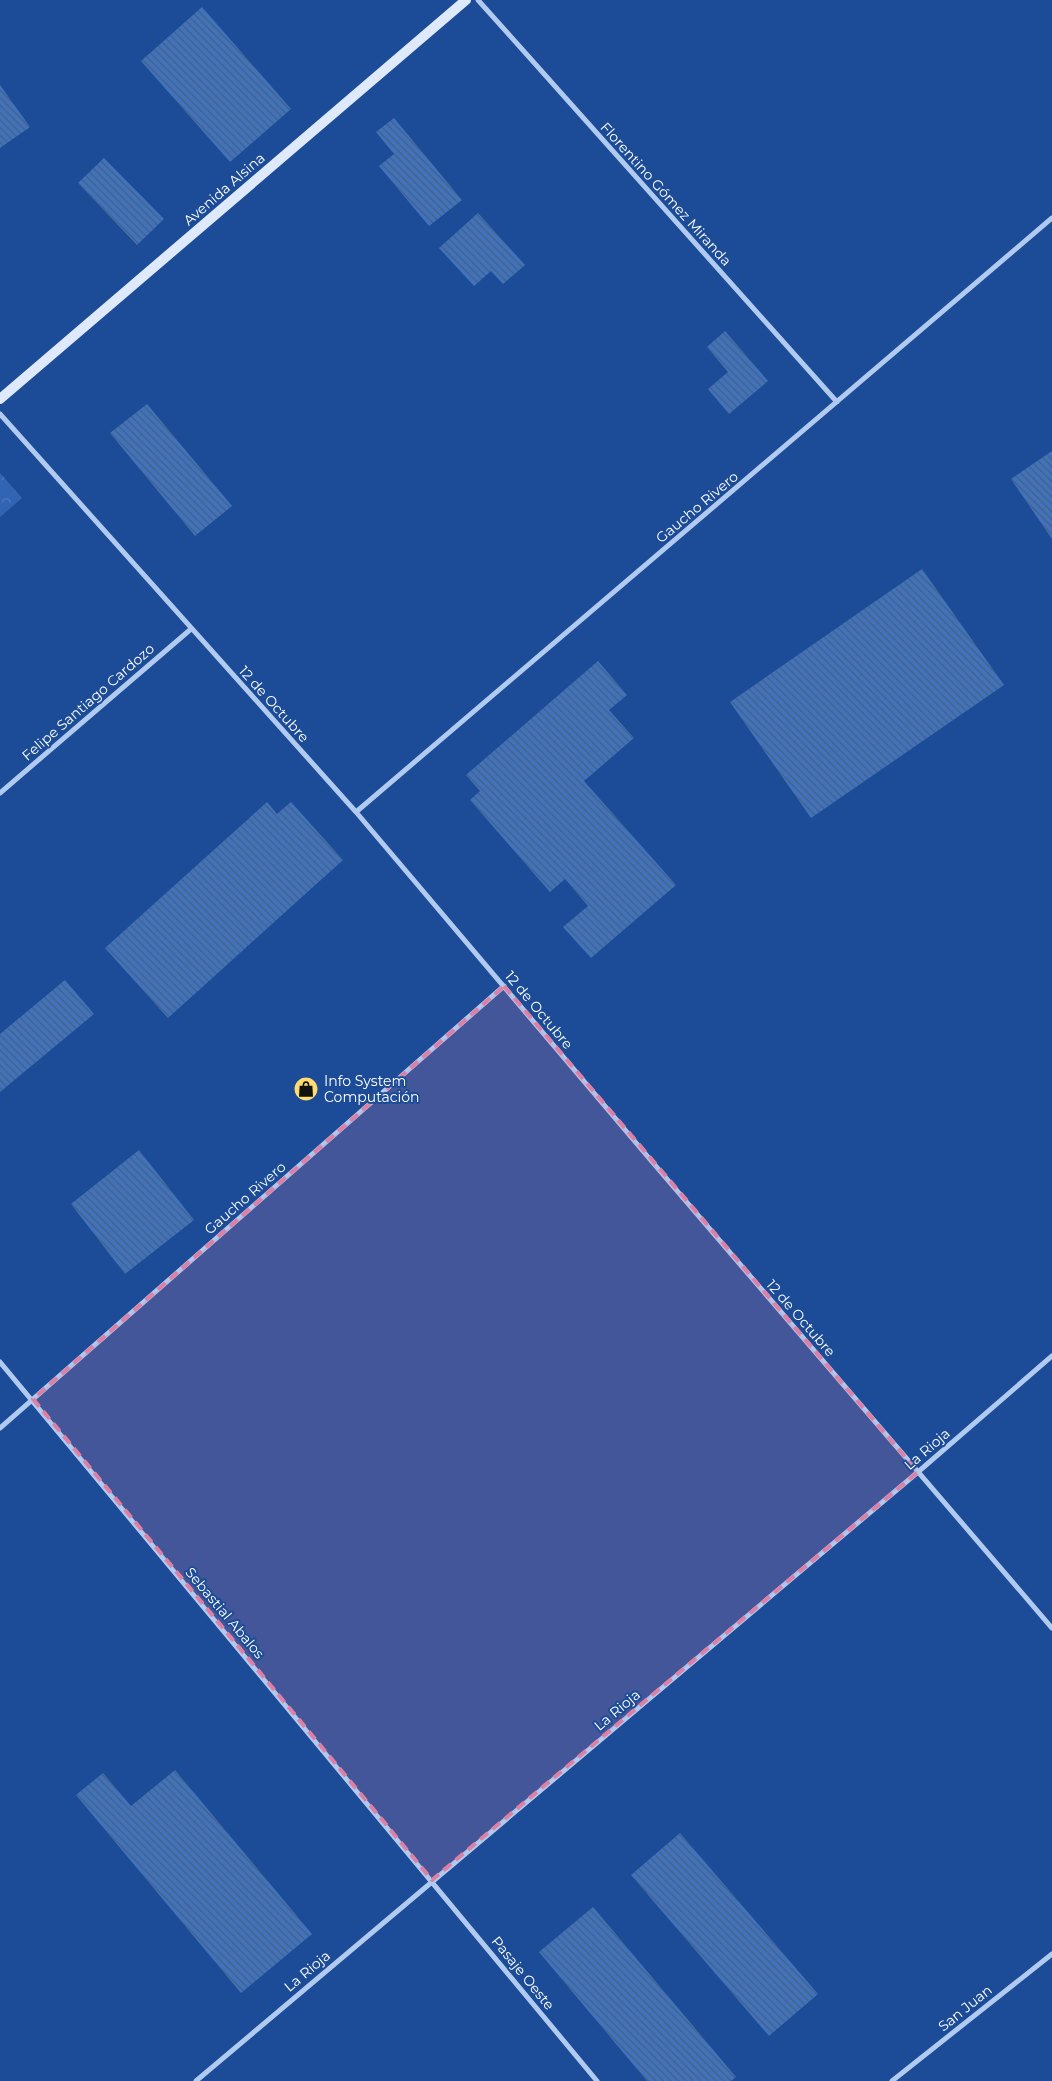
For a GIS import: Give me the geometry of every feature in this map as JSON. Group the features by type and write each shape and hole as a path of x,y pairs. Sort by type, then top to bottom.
{"main road":[{"name":"Avenida Alsina","path":"0,399 466,0"}],"street":[{"name":"Florentino Gómez Miranda","path":"478,0 837,402"},
{"name":"Gaucho Rivero","path":"356,812 1052,218"},
{"name":"12 de Octubre","path":"0,414 356,812 1052,1628"},
{"name":"Felipe Santiago Cardozo","path":"0,793 191,629"},
{"name":"Gaucho Rivero","path":"0,1428 504,986"},
{"name":"La Rioja","path":"199,2080 432,1880 918,1472 1052,1356"},
{"name":"Sebastial Abalos","path":"0,1362 33,1399 432,1880"},
{"name":"Pasaje Oeste","path":"432,1880 597,2081"},
{"name":"San Juan","path":"892,2081 1052,1954"}],"highlighted area":[{"path":"504,986 918,1472 432,1880 33,1399"}],"green space":[{"path":"0,473 22,498 0,517"}],"building":[{"path":"202,7 291,109 230,162 141,61"},
{"path":"0,85 30,127 0,148"},
{"path":"394,118 462,200 429,226 379,166 394,154 376,132"},
{"path":"104,158 164,219 137,245 78,183"},
{"path":"478,213 525,265 503,284 491,271 474,286 439,248"},
{"path":"725,331 768,381 729,414 708,389 728,372 707,347"},
{"path":"147,404 232,506 195,536 110,433"},
{"path":"1052,451 1052,539 1011,479"},
{"path":"922,569 1004,685 811,818 730,702"},
{"path":"598,661 627,695 609,710 634,738 584,781 676,885 591,958 563,927 588,906 565,879 550,892 470,800 480,791 466,775"},
{"path":"267,802 277,814 291,802 343,860 168,1018 105,948"},
{"path":"65,980 94,1014 0,1092 0,1034"},
{"path":"139,1150 194,1220 125,1274 71,1204"},
{"path":"175,1770 312,1934 241,1993 76,1795 103,1773 131,1806"},
{"path":"680,1833 818,1994 769,2036 631,1875"},
{"path":"593,1907 736,2077 731,2081 647,2081 539,1952"}],"place":[{"name":"Info System Computación","path":"306,1089"}]}
